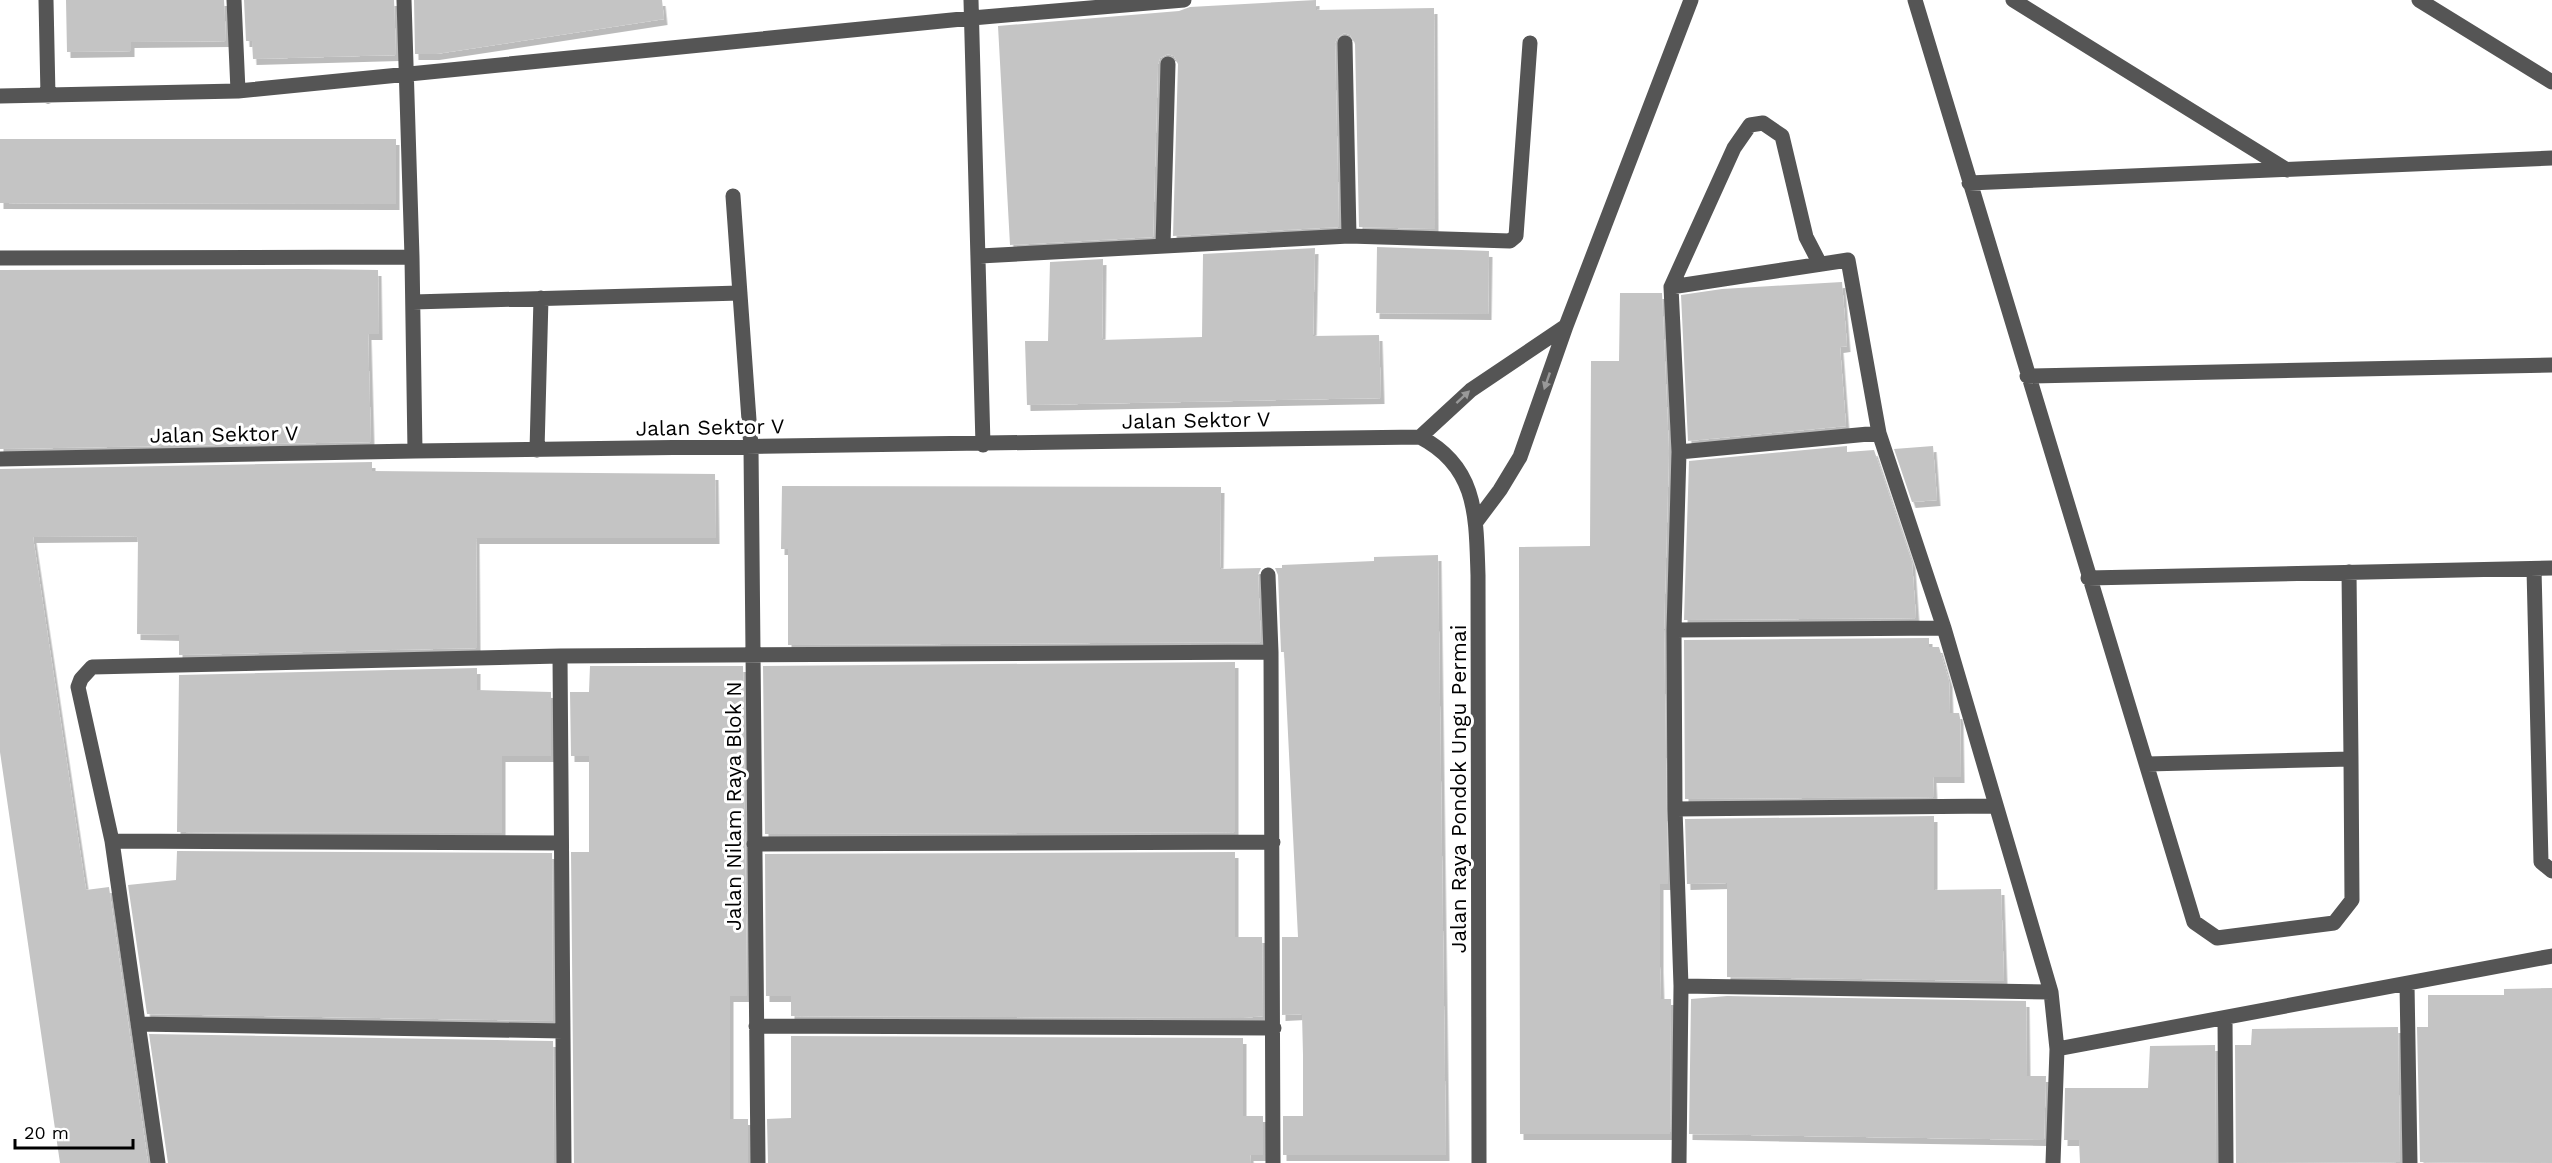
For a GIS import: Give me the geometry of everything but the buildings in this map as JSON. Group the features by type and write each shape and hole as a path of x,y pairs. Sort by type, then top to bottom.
{"street":[{"path":"46,0 48,96"},
{"path":"234,0 238,91"},
{"path":"404,0 415,451"},
{"path":"971,0 980,256 983,445"},
{"path":"0,96 238,91 972,18 1184,0"},
{"path":"1476,522 1500,490 1520,457 1566,326 1691,0"},
{"path":"1915,0 2088,578 2194,922 2217,938 2334,923 2352,900 2349,572"},
{"path":"2013,0 2287,170"},
{"path":"2419,0 2552,82"},
{"path":"1345,43 1349,237"},
{"path":"980,256 1349,237 1505,242 1516,236 1530,43"},
{"path":"1163,245 1168,64"},
{"path":"1679,1163 1681,986 1675,809 1674,630 1679,453 1671,287 1734,148 1750,125 1763,123 1782,136 1806,237 1820,264"},
{"path":"1969,183 2552,158"},
{"name":"Jalan Nilam Raya Blok N","path":"733,196 751,448 758,1163"},
{"path":"0,258 412,257"},
{"path":"1671,287 1848,260 1879,433 1944,628 2051,992 2058,1049 2053,1163"},
{"path":"413,302 740,293"},
{"path":"537,450 541,298"},
{"path":"1420,437 1471,390 1566,326"},
{"path":"2028,376 2552,365"},
{"path":"1679,453 1879,433"},
{"name":"Jalan Sektor V","path":"0,459 1420,437"},
{"name":"Jalan Raya Pondok Ungu Permai","path":"1420,437 1445,452 1458,468 1469,492 1476,522 1479,598 1479,1163"},
{"path":"2534,568 2541,862 2552,871"},
{"path":"2088,578 2552,568"},
{"path":"1268,575 1273,842 1274,1163"},
{"path":"1674,630 1944,628"},
{"path":"158,1163 112,841 78,687 81,679 92,667 560,656 1271,652"},
{"path":"560,656 564,1163"},
{"path":"2147,764 2351,759"},
{"path":"1675,809 1995,806"},
{"path":"112,841 561,843"},
{"path":"754,844 1273,842"},
{"path":"2058,1049 2552,956"},
{"path":"2407,984 2410,1163"},
{"path":"1681,986 2051,992"},
{"path":"2225,1018 2226,1163"},
{"path":"138,1024 563,1032"},
{"path":"756,1026 1274,1028"}]}
